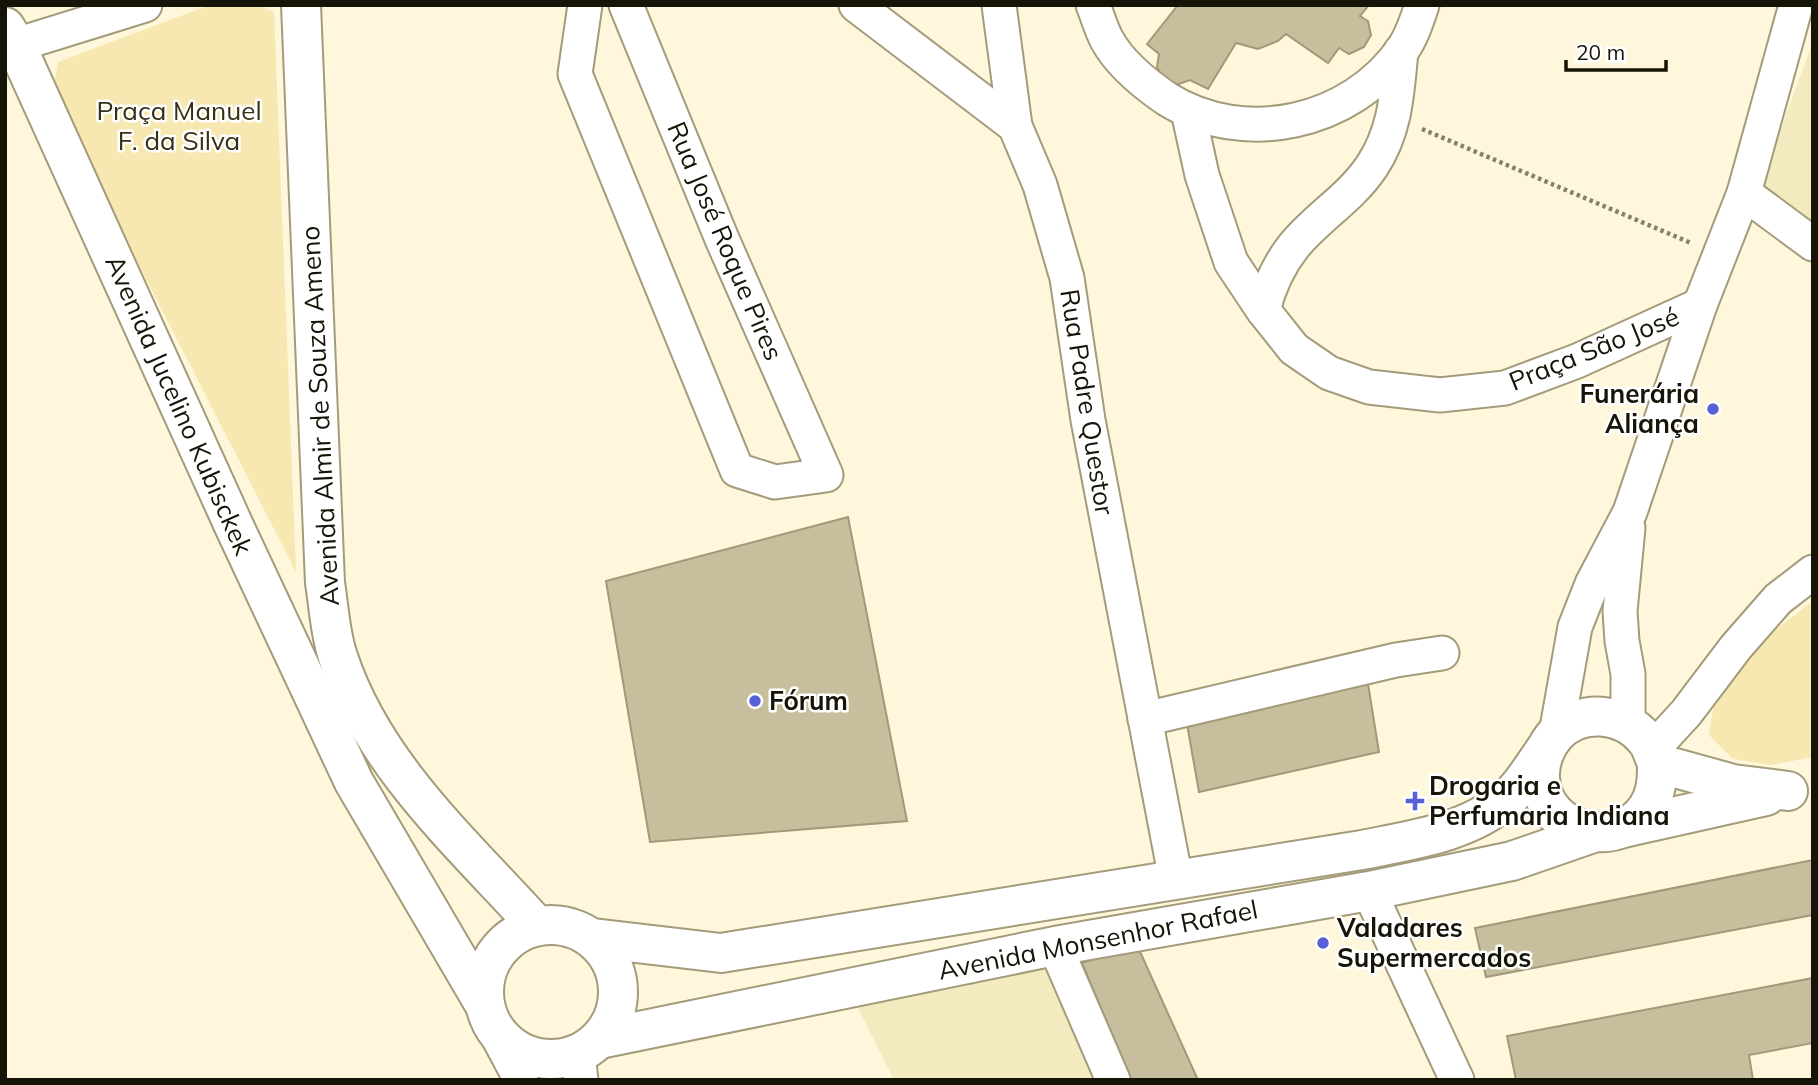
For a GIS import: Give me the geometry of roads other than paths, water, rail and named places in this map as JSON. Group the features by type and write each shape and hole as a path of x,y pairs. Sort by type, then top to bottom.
{"main road":[{"name":"Avenida Almir de Souza Ameno","path":"301,5 325,583 337,655 359,709 393,764 428,807 537,926"},
{"name":"Avenida Jucelino Kubisckek","path":"11,36 354,782 490,1018"},
{"path":"1645,746 1657,783 1651,802 1639,817 1608,831 1575,829 1559,819 1547,804 1540,787 1539,768 1551,742 1572,722 1591,716 1610,717 1645,746 1701,777 1733,784 1800,789"},
{"name":"Avenida Monsenhor Rafael","path":"593,938 721,953 1362,850 1439,833 1478,817 1509,797 1551,742"},
{"name":"Avenida Monsenhor Rafael","path":"587,1058 1055,946 1369,891 1512,861 1608,831 1800,789"},
{"path":"537,926 566,926 593,938 608,955 617,976 619,998 613,1020 587,1058 534,1058 514,1049 490,1018 484,981 490,962 502,945 518,933 537,926"}],"street":[{"path":"11,36 145,5"},
{"name":"Rua José Roque Pires","path":"585,5 575,74 737,470 775,482 826,475 722,239 626,5"},
{"name":"Rua Padre Questor","path":"856,5 1014,126 1040,185 1067,278 1088,420 1175,880"},
{"path":"999,5 1014,126"},
{"path":"1093,5 1108,41 1142,83 1188,111 1233,124 1282,124 1328,111 1368,86 1405,45 1433,5"},
{"path":"1263,310 1270,283 1293,247 1342,200 1372,166 1394,117 1405,45 1422,5"},
{"path":"1551,742 1575,628 1592,584 1630,512 1700,305 1744,192 1796,5"},
{"name":"Praça São José","path":"1188,111 1202,175 1231,262 1263,310 1294,349 1329,373 1369,387 1440,395 1505,388 1577,361 1700,305"},
{"path":"1744,192 1813,244"},
{"path":"1630,512 1620,611 1628,674 1645,746 1686,713 1736,647 1778,600 1813,572"},
{"path":"1145,719 1396,660 1442,653"},
{"path":"1369,891 1457,1080"},
{"path":"1055,946 1112,1080"},
{"path":"490,1018 521,1080"}],"place":[{"name":"Funerária Aliança","path":"1713,409"},
{"name":"Fórum","path":"755,701"},
{"name":"Drogaria e Perfumaria Indiana","path":"1415,801"},
{"name":"Valadares Supermercados","path":"1323,943"}],"park label":[{"name":"Praça Manuel F. da Silva","path":"179,126"}]}
